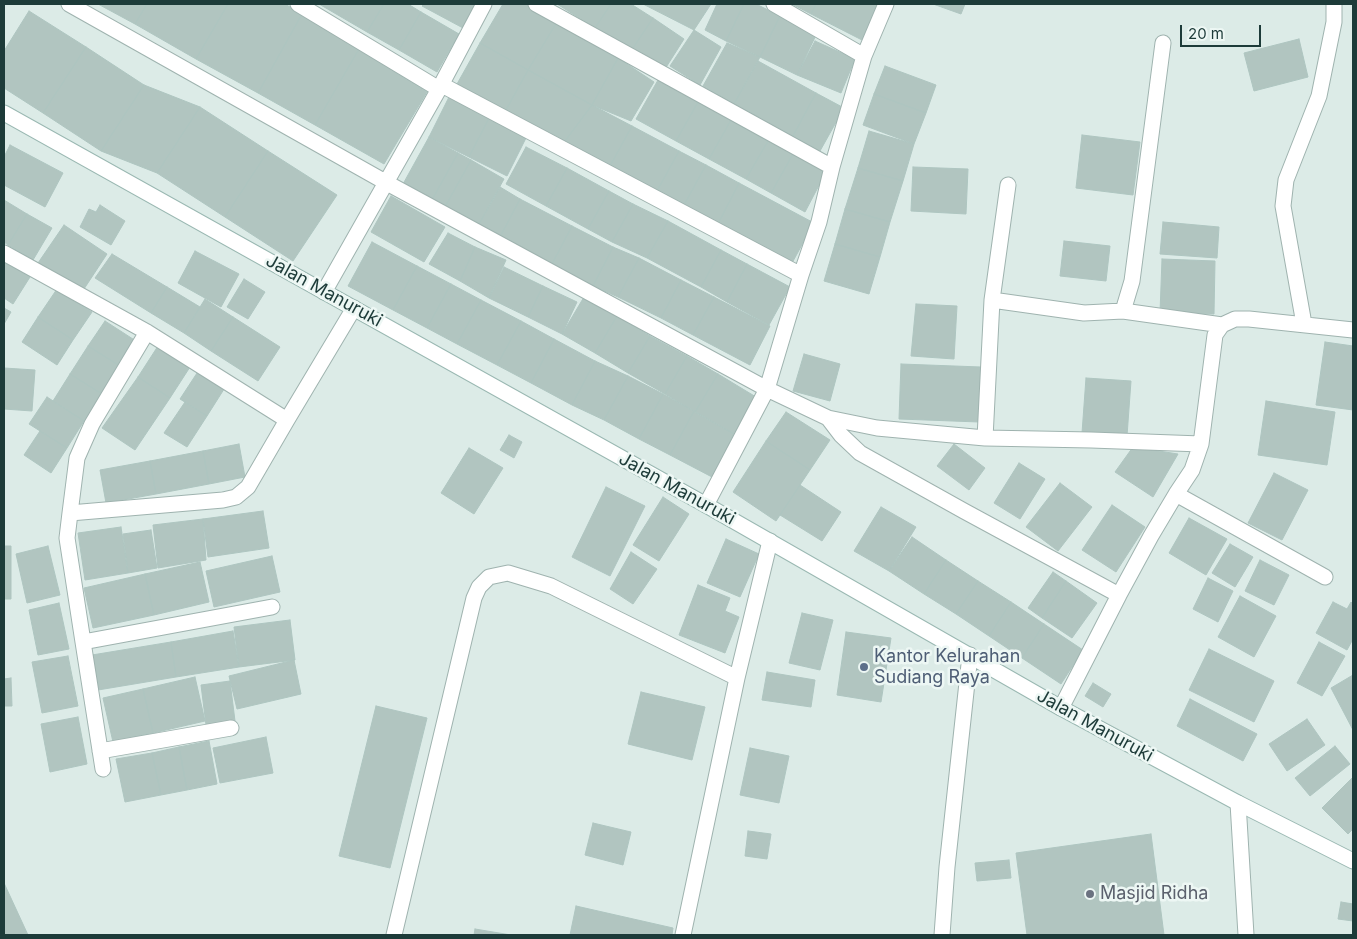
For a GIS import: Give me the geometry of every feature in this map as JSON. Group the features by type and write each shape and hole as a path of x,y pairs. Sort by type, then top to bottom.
{"street":[{"path":"69,4 386,183 767,389 828,418 877,428 984,438 1201,444"},
{"path":"298,4 440,87 801,276"},
{"path":"324,292 440,87 484,4"},
{"path":"536,4 832,167"},
{"path":"774,4 864,56"},
{"path":"706,506 767,389 819,222 832,167 864,56 886,4"},
{"path":"1304,324 1283,206 1286,180 1319,96 1334,22 1334,4"},
{"path":"1123,311 1132,281 1163,43"},
{"name":"Jalan Manuruki","path":"4,113 770,541 1061,708 1353,862"},
{"path":"984,438 992,300 1008,184"},
{"path":"4,253 147,332 287,420"},
{"path":"992,300 1084,313 1123,311 1222,325"},
{"path":"70,513 223,500 236,497 248,487 354,308"},
{"path":"1061,708 1119,594 1151,536 1192,470 1201,444 1214,335 1222,325 1235,319 1353,330"},
{"path":"103,769 67,538 77,458 92,424 147,332"},
{"path":"828,418 841,436 860,453 1119,594"},
{"path":"1176,494 1325,577"},
{"path":"682,935 737,678 770,541"},
{"path":"394,935 474,598 479,587 489,576 508,573 551,586 737,678"},
{"path":"83,642 272,607"},
{"path":"942,935 948,857 970,655"},
{"path":"100,751 232,728"},
{"path":"1238,803 1246,935"}],"building":[{"path":"98,4 147,4 135,24"},
{"path":"147,4 228,4 196,59 135,24"},
{"path":"228,4 285,4 302,14 258,93 196,59"},
{"path":"319,4 384,4 367,32"},
{"path":"384,4 408,4 421,12 399,50 367,32"},
{"path":"424,4 476,4 463,28 422,6"},
{"path":"503,4 526,4 557,22 528,70 480,43"},
{"path":"557,4 611,4 595,28"},
{"path":"611,4 631,4 653,18 631,51 595,28"},
{"path":"643,4 711,4 694,30"},
{"path":"717,4 744,4 726,41 705,30"},
{"path":"744,4 756,4 780,16 760,57 726,41"},
{"path":"792,4 816,4 811,14"},
{"path":"816,4 876,4 880,6 862,40 811,14"},
{"path":"933,4 965,4 961,14"},
{"path":"29,11 86,47 43,113 4,88 4,51"},
{"path":"421,12 459,34 437,72 399,50"},
{"path":"302,14 359,49 315,125 258,93"},
{"path":"780,16 817,33 797,75 760,57"},
{"path":"653,18 684,39 665,69 631,51"},
{"path":"557,22 618,58 592,105 528,70"},
{"path":"694,30 721,47 700,85 670,66"},
{"path":"1299,39 1308,77 1254,91 1244,53"},
{"path":"815,41 855,59 841,93 797,75"},
{"path":"480,43 528,70 506,110 457,84"},
{"path":"727,43 760,57 734,104 703,86"},
{"path":"86,47 144,85 101,151 43,113"},
{"path":"359,49 427,92 384,164 315,125"},
{"path":"618,58 654,82 631,121 592,105"},
{"path":"758,61 816,93 793,136 734,104"},
{"path":"885,66 936,85 926,113 874,94"},
{"path":"528,70 592,105 565,141 506,110"},
{"path":"658,80 698,102 676,141 636,119"},
{"path":"144,85 200,107 157,173 101,151"},
{"path":"816,93 844,108 820,151 793,136"},
{"path":"874,94 926,113 914,144 863,125"},
{"path":"449,97 489,118 469,157 429,137"},
{"path":"698,102 731,120 709,159 676,141"},
{"path":"592,105 632,126 610,166 565,141"},
{"path":"200,107 268,151 225,217 157,173"},
{"path":"489,118 527,136 507,176 469,157"},
{"path":"731,120 768,141 746,179 709,159"},
{"path":"632,126 679,151 657,191 610,166"},
{"path":"869,131 914,144 903,181 858,168"},
{"path":"1082,135 1140,142 1133,195 1076,188"},
{"path":"429,137 458,153 432,200 403,184"},
{"path":"768,141 793,154 771,193 746,179"},
{"path":"10,145 63,173 45,207 4,185 4,157"},
{"path":"526,147 567,168 546,206 506,184"},
{"path":"268,151 337,195 293,261 225,217"},
{"path":"679,151 706,165 684,205 657,191"},
{"path":"458,153 471,160 445,207 432,200"},
{"path":"793,154 826,172 805,212 771,193"},
{"path":"471,160 504,179 478,226 445,207"},
{"path":"706,165 739,183 718,224 684,205"},
{"path":"913,167 968,169 966,214 911,211"},
{"path":"567,168 609,191 588,229 546,206"},
{"path":"858,168 903,181 890,222 845,209"},
{"path":"739,183 814,223 792,263 718,224"},
{"path":"500,187 520,199 500,237 478,226"},
{"path":"609,191 633,204 612,242 588,229"},
{"path":"391,196 445,227 424,262 371,232"},
{"path":"520,199 572,226 552,264 500,237"},
{"path":"4,200 27,214 8,245 4,242"},
{"path":"633,204 668,221 647,258 612,242"},
{"path":"100,205 125,221 111,245 80,227 89,209 96,212"},
{"path":"845,209 890,222 880,257 835,244"},
{"path":"27,214 52,228 33,260 8,245"},
{"path":"668,221 721,250 701,287 647,258"},
{"path":"1163,222 1219,227 1217,258 1160,254"},
{"path":"64,225 107,254 82,292 38,263"},
{"path":"572,226 613,247 593,286 552,264"},
{"path":"448,233 475,247 460,281 429,264"},
{"path":"1064,241 1110,246 1106,281 1060,276"},
{"path":"372,242 417,266 393,310 348,286"},
{"path":"835,244 880,257 869,294 824,281"},
{"path":"475,247 506,260 489,298 460,281"},
{"path":"613,247 639,258 618,297 593,286"},
{"path":"721,250 747,264 727,302 701,287"},
{"path":"195,251 239,274 221,307 178,283"},
{"path":"112,254 167,287 151,313 95,278"},
{"path":"639,258 681,280 661,318 618,297"},
{"path":"1162,259 1215,261 1214,314 1160,313"},
{"path":"4,261 30,277 13,304 4,298"},
{"path":"747,264 790,287 769,325 727,302"},
{"path":"417,266 451,284 427,328 393,310"},
{"path":"504,267 543,286 528,317 489,298"},
{"path":"244,279 265,292 248,319 227,307"},
{"path":"681,280 714,297 693,335 661,318"},
{"path":"451,284 481,300 457,344 427,328"},
{"path":"543,286 577,302 562,334 528,317"},
{"path":"167,287 200,307 184,333 151,313"},
{"path":"57,289 92,312 73,340 38,317"},
{"path":"584,297 617,316 595,353 562,334"},
{"path":"714,297 770,326 750,365 693,335"},
{"path":"205,299 233,317 211,351 184,333"},
{"path":"481,300 521,321 497,365 457,344"},
{"path":"916,304 957,306 954,359 911,356"},
{"path":"4,308 11,312 4,324"},
{"path":"617,316 650,336 628,373 595,353"},
{"path":"38,317 73,340 57,365 22,342"},
{"path":"233,317 280,347 258,381 211,351"},
{"path":"105,321 136,341 120,366 88,346"},
{"path":"521,321 554,339 531,383 497,365"},
{"path":"650,336 687,356 665,394 628,373"},
{"path":"554,339 595,361 572,405 531,383"},
{"path":"1325,342 1353,346 1353,410 1316,405"},
{"path":"88,346 120,366 102,394 70,374"},
{"path":"158,346 190,367 170,398 138,377"},
{"path":"804,354 840,364 830,401 793,391"},
{"path":"687,356 718,374 695,412 665,394"},
{"path":"595,361 628,376 604,420 572,405"},
{"path":"901,364 981,367 979,422 899,419"},
{"path":"4,368 35,370 32,411 4,409"},
{"path":"199,370 226,386 207,416 180,399"},
{"path":"70,374 102,394 84,421 53,401"},
{"path":"718,374 756,397 734,434 695,412"},
{"path":"628,376 663,394 639,439 604,420"},
{"path":"138,377 170,398 135,450 102,428"},
{"path":"1086,378 1131,381 1127,436 1082,433"},
{"path":"663,394 694,411 670,455 639,439"},
{"path":"47,397 84,421 67,448 29,424"},
{"path":"1266,401 1335,412 1327,465 1258,455"},
{"path":"185,402 207,416 187,447 164,433"},
{"path":"694,411 734,434 712,477 670,455"},
{"path":"786,412 830,440 810,470 766,441"},
{"path":"40,431 67,448 51,473 24,455"},
{"path":"509,435 522,442 514,458 500,450"},
{"path":"766,441 810,470 776,521 733,492"},
{"path":"239,444 245,477 209,484 203,451"},
{"path":"954,444 985,468 969,490 937,466"},
{"path":"1133,447 1178,454 1153,497 1115,472"},
{"path":"469,448 503,468 474,514 441,493"},
{"path":"203,451 209,484 156,494 150,461"},
{"path":"150,461 156,494 106,503 100,470"},
{"path":"1019,463 1045,479 1020,519 994,503"},
{"path":"1274,473 1308,490 1282,540 1248,523"},
{"path":"1060,483 1092,507 1058,551 1026,527"},
{"path":"800,485 841,512 822,541 780,515"},
{"path":"606,487 645,506 610,576 572,557"},
{"path":"663,497 689,514 659,561 633,545"},
{"path":"1112,505 1145,527 1116,572 1082,550"},
{"path":"881,507 916,527 889,571 854,551"},
{"path":"263,511 269,548 208,557 203,519"},
{"path":"1189,518 1227,539 1206,575 1169,553"},
{"path":"203,519 206,560 158,568 153,525"},
{"path":"121,527 128,573 85,580 78,533"},
{"path":"151,530 157,568 128,573 123,534"},
{"path":"912,537 946,560 924,594 889,571"},
{"path":"726,539 759,554 740,597 707,583"},
{"path":"1230,544 1253,557 1235,587 1212,573"},
{"path":"4,546 11,546 11,599 4,599"},
{"path":"48,546 60,595 27,603 16,554"},
{"path":"631,552 657,569 633,604 610,589"},
{"path":"272,556 280,592 214,607 206,571"},
{"path":"946,560 978,581 956,614 924,594"},
{"path":"1260,560 1289,575 1274,605 1245,591"},
{"path":"200,562 209,602 154,615 145,574"},
{"path":"1053,572 1066,581 1042,618 1028,608"},
{"path":"145,574 154,615 93,628 84,588"},
{"path":"1208,578 1233,591 1218,622 1193,609"},
{"path":"978,581 1011,602 989,636 956,614"},
{"path":"1066,581 1097,603 1072,638 1042,618"},
{"path":"698,585 730,598 725,611 739,617 725,653 679,635"},
{"path":"1240,596 1276,616 1254,657 1218,637"},
{"path":"1011,602 1044,624 1022,658 989,636"},
{"path":"1333,602 1347,609 1351,602 1353,604 1353,639 1347,650 1316,633"},
{"path":"59,603 69,649 38,655 29,610"},
{"path":"802,613 833,620 820,670 789,663"},
{"path":"290,620 295,660 239,667 234,627"},
{"path":"1044,624 1083,650 1061,684 1022,658"},
{"path":"233,631 239,667 176,677 171,642"},
{"name":"Kantor Kelurahan Sudiang Raya","path":"846,632 891,638 881,702 837,695"},
{"path":"171,642 176,677 98,690 92,655"},
{"path":"1319,642 1345,656 1322,696 1297,683"},
{"path":"1209,649 1274,681 1254,722 1189,690"},
{"path":"68,656 78,706 42,713 32,662"},
{"path":"294,660 301,694 237,709 229,676"},
{"path":"767,672 815,680 811,707 762,700"},
{"path":"1353,675 1353,730 1331,688"},
{"path":"195,677 205,721 153,733 143,689"},
{"path":"11,678 12,706 4,706 4,679"},
{"path":"230,681 235,721 206,725 201,685"},
{"path":"1093,683 1111,694 1103,707 1085,696"},
{"path":"143,689 153,733 113,742 103,698"},
{"path":"641,692 705,707 692,760 628,744"},
{"path":"1190,699 1257,734 1243,761 1177,726"},
{"path":"376,706 427,718 390,868 339,856"},
{"path":"78,717 87,764 50,772 41,724"},
{"path":"1307,719 1325,745 1287,771 1269,744"},
{"path":"266,737 273,773 220,783 213,748"},
{"path":"209,741 217,784 187,790 179,747"},
{"path":"1335,746 1350,764 1310,796 1295,778"},
{"path":"179,747 187,790 161,795 152,753"},
{"path":"750,748 789,756 779,803 740,795"},
{"path":"152,753 161,795 125,802 116,759"},
{"path":"1353,777 1353,829 1348,834 1322,808"},
{"path":"593,823 631,832 623,865 585,855"},
{"path":"748,831 771,834 767,859 745,856"},
{"name":"Masjid Ridha","path":"1151,834 1164,935 1027,935 1016,853"},
{"path":"1009,860 1011,878 977,881 975,863"},
{"path":"4,883 28,935 4,935"},
{"path":"1341,902 1353,904 1353,921 1338,919"},
{"path":"576,906 673,928 672,935 570,935"},
{"path":"475,929 511,935 474,935"}],"place":[{"name":"Kantor Kelurahan Sudiang Raya","path":"864,667"},
{"name":"Masjid Ridha","path":"1090,894"}]}
